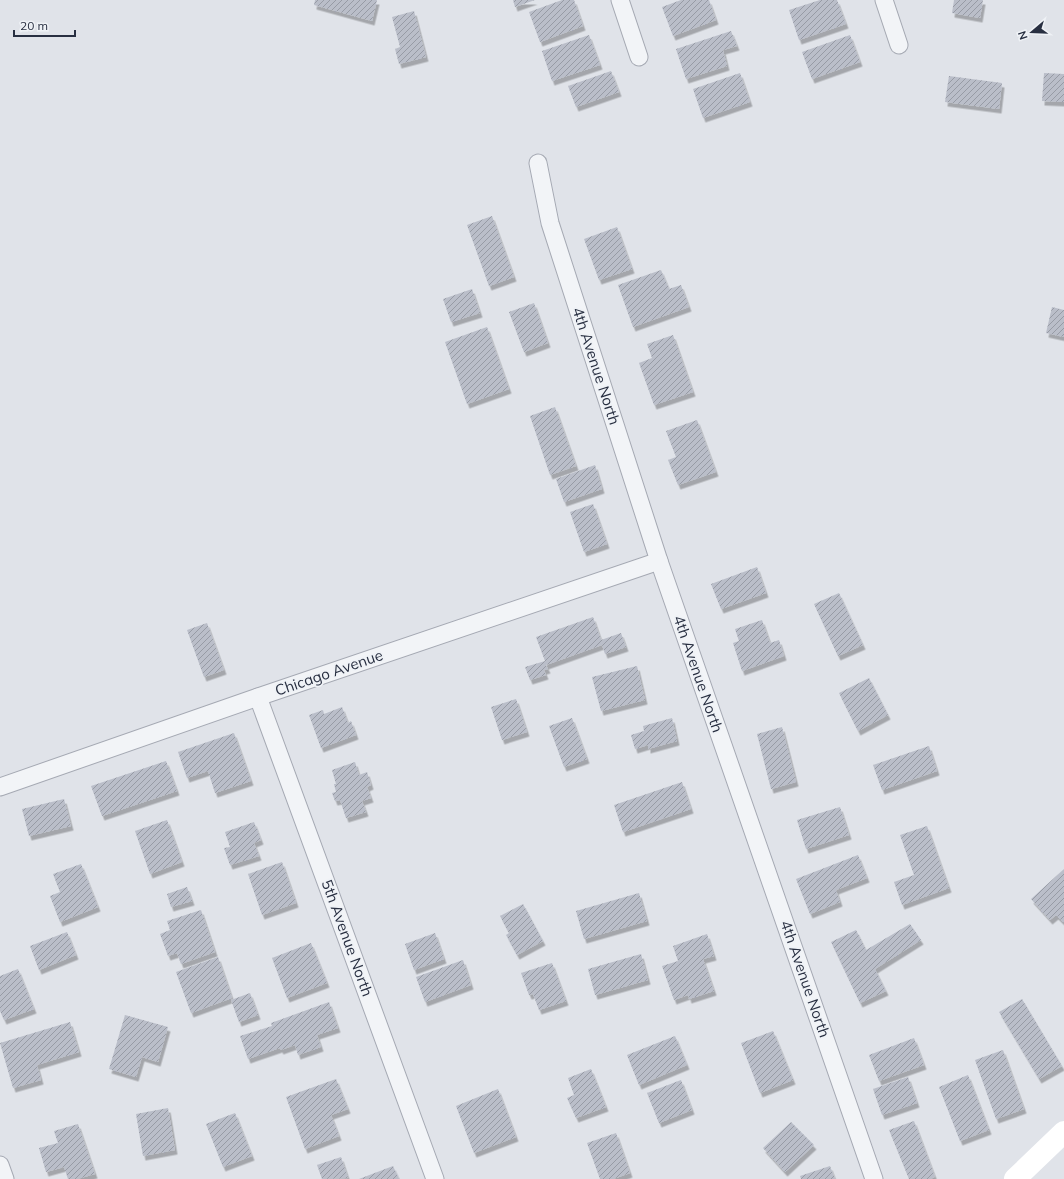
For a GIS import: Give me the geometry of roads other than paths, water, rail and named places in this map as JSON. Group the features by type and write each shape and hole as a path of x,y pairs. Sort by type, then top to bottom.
{"street":[{"path":"620,0 639,57"},
{"path":"884,0 899,45"},
{"name":"4th Avenue North","path":"538,163 550,223 659,561 874,1179"},
{"name":"Chicago Avenue","path":"0,787 258,697 659,561"},
{"name":"5th Avenue North","path":"258,697 435,1179"},
{"path":"1015,1179 1064,1132"},
{"path":"0,1165 5,1179"}]}
